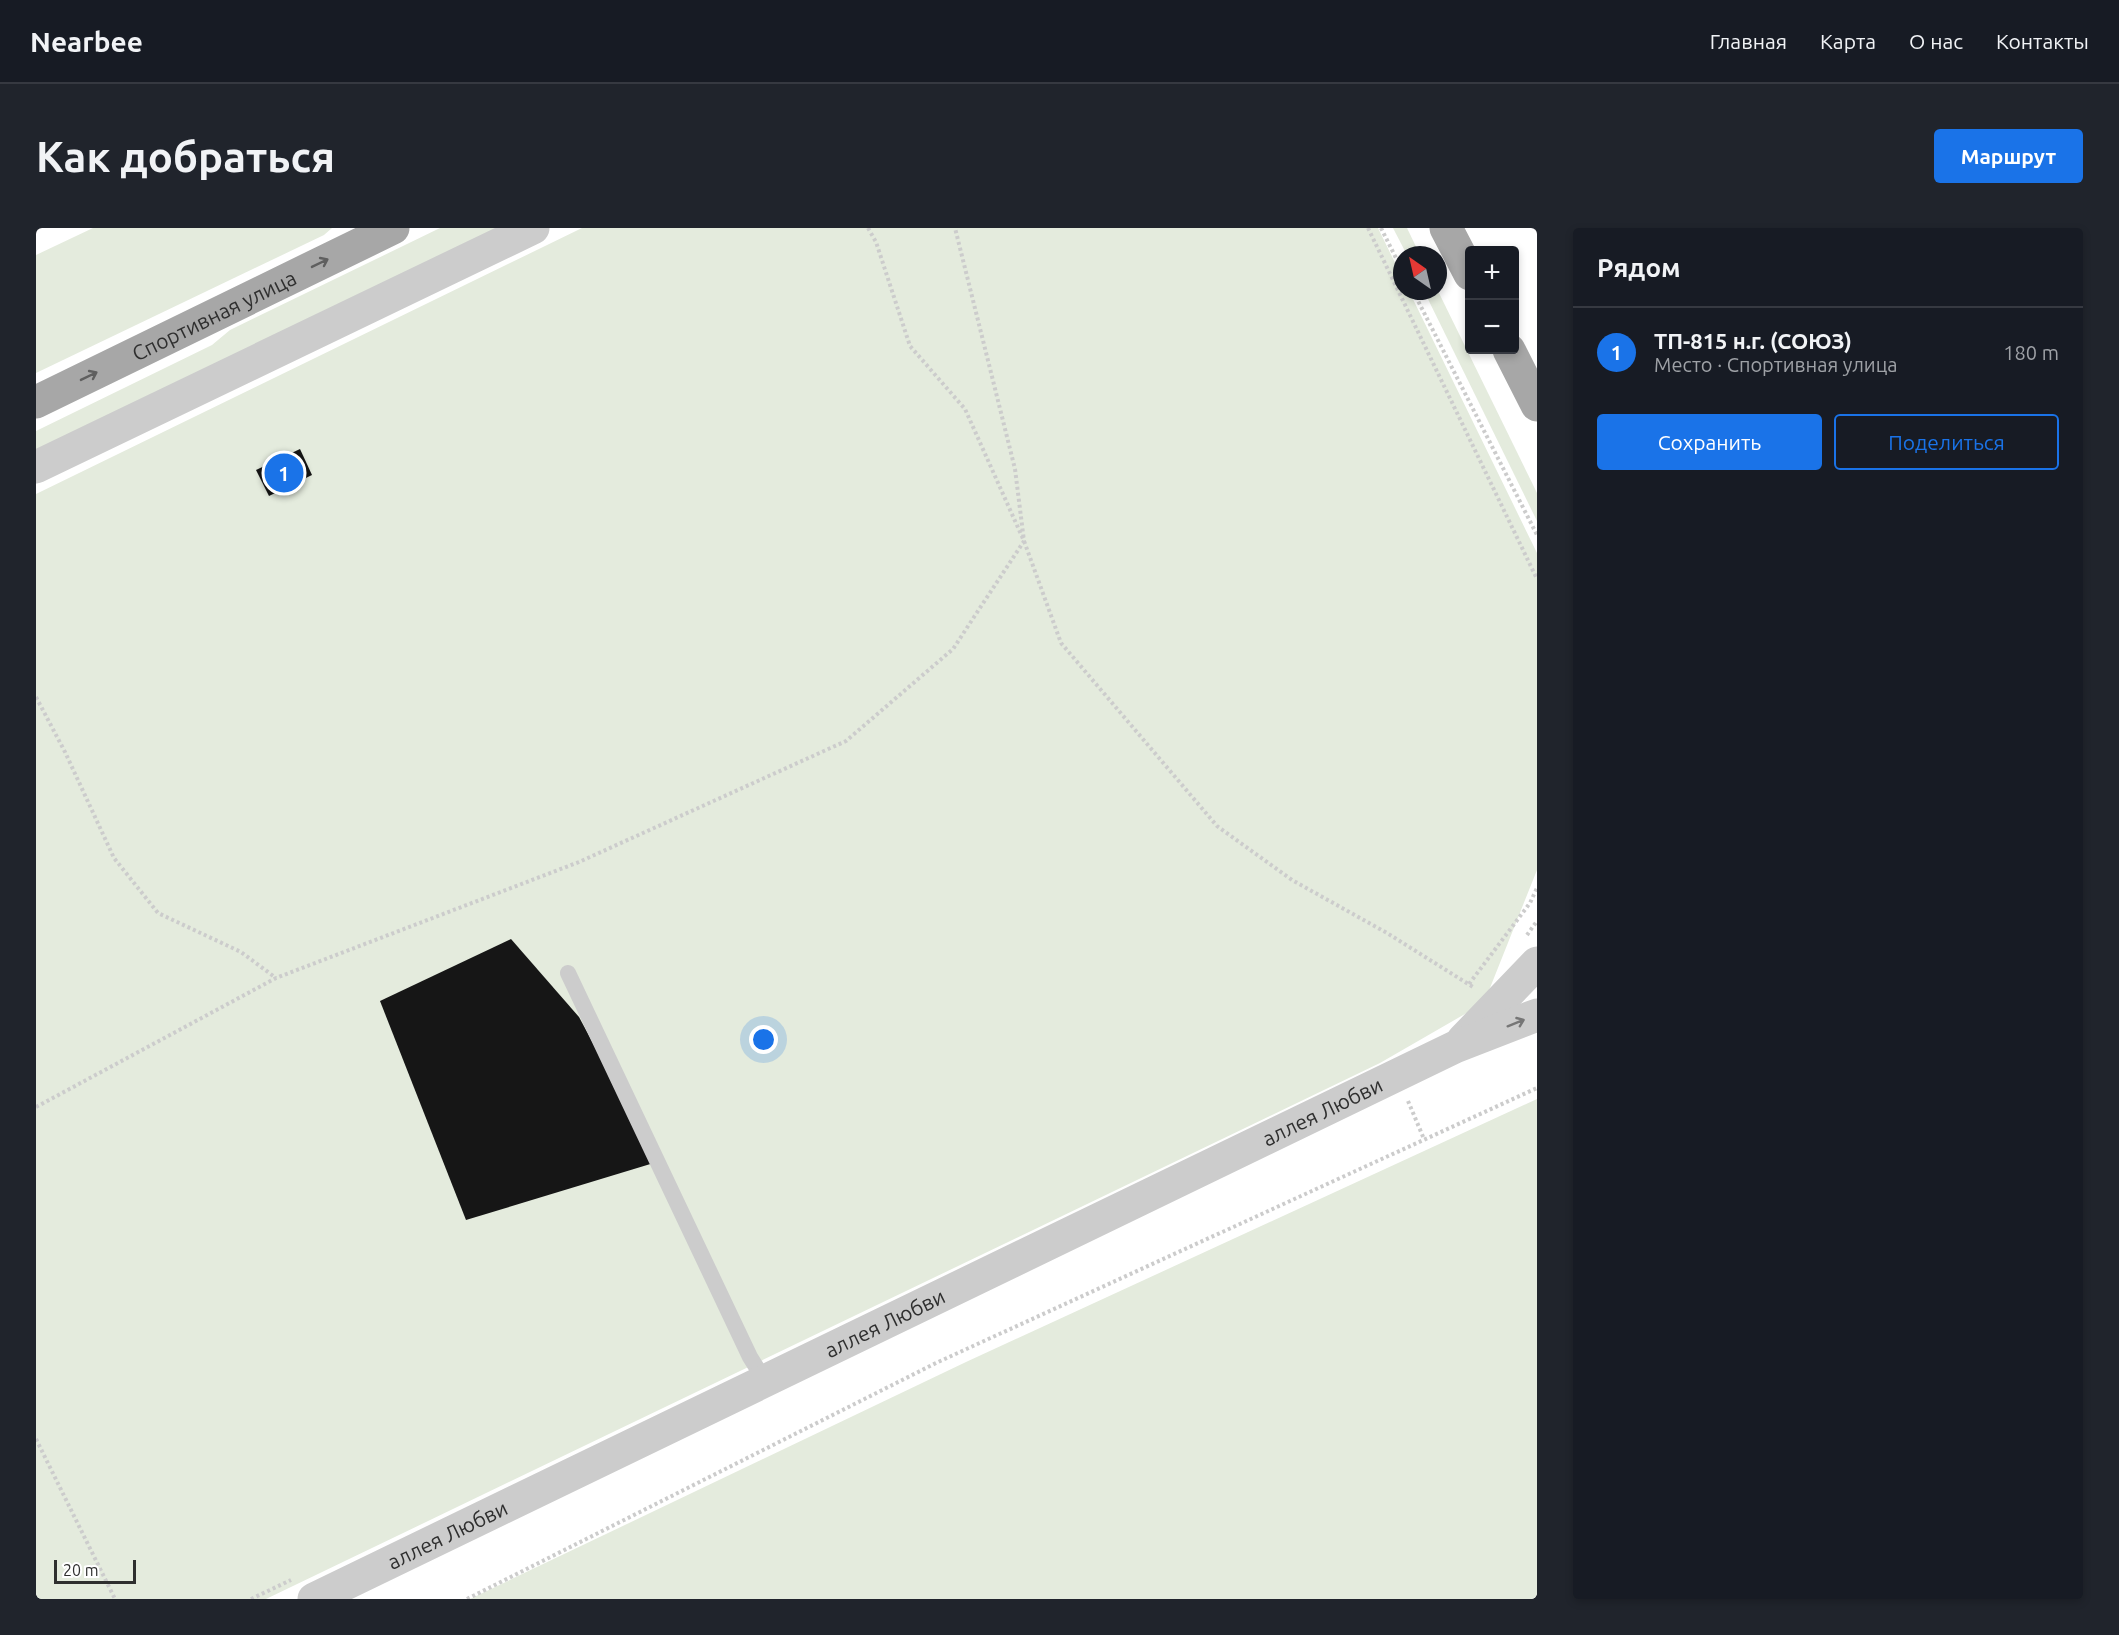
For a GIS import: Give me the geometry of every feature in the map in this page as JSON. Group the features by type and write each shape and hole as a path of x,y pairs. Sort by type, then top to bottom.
{"main road":[{"path":"1446,228 1465,264"},
{"name":"Спортивная улица","path":"36,402 384,230"},
{"path":"1523,370 1537,405"}],"street":[{"path":"36,467 533,228"},
{"name":"аллея Любви","path":"1455,1047 1537,963"},
{"name":"аллея Любви","path":"314,1599 1455,1047 1537,1015"}],"lane":[{"path":"568,973 750,1357 765,1381"}],"path":[{"path":"868,228 876,242 910,346 965,409 1024,541 1061,643 1217,826 1292,880 1387,933 1477,989"},
{"path":"36,1107 276,978 579,862 846,741 953,649 1024,541 1015,469 955,228"},
{"path":"1368,228 1537,579"},
{"path":"1381,228 1393,252"},
{"path":"1418,300 1537,535"},
{"path":"36,697 65,752 114,858 158,914 241,952 276,978"},
{"path":"1469,984 1530,903 1537,888"},
{"path":"466,1599 936,1363 1537,1088"},
{"path":"36,1439 115,1599"}],"shaded area":[{"path":"93,228 332,228 324,235 36,373 36,255"},
{"path":"440,228 517,228 36,462 36,431 212,345 230,330"},
{"path":"582,228 1378,228 1393,259 1393,300 1413,300 1537,553 1537,870 1484,1003 1380,1063 266,1599 36,1599 36,494"},
{"path":"1393,228 1407,228 1416,246 1402,246"},
{"path":"1428,300 1442,300 1465,346 1465,354 1469,354 1537,493 1537,521"},
{"path":"1537,1099 1537,1599 470,1599 966,1362"}],"building":[{"path":"300,449 312,475 269,496 256,470"},
{"path":"511,939 579,1017 657,1162 466,1220 380,1001"}],"place":[{"name":"ТП-815 н.г. (СОЮЗ)","path":"284,473"}]}
